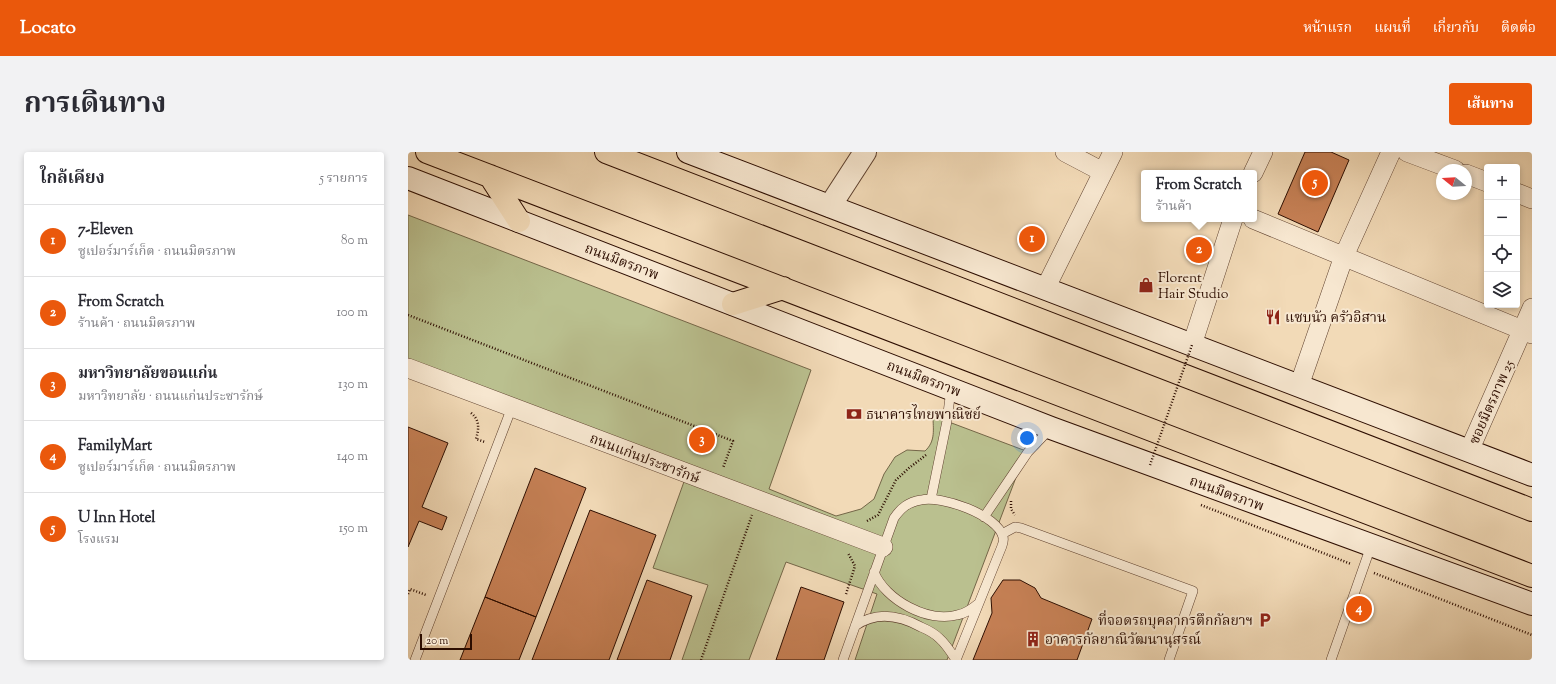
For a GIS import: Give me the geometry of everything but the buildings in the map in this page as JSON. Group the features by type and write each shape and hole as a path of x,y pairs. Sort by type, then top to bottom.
{"main road":[{"path":"427,152 1532,576"},
{"path":"606,152 1532,510"},
{"path":"688,152 1532,476"},
{"path":"830,206 864,152"},
{"path":"490,176 519,221"},
{"name":"ถนนมิตรภาพ","path":"408,178 1051,428 1532,604"},
{"path":"733,304 782,288"}],"street":[{"path":"1065,152 1103,172"},
{"path":"1045,289 1113,152"},
{"path":"1254,170 1263,152"},
{"path":"1299,386 1344,256 1391,152"},
{"path":"1407,152 1439,164"},
{"path":"1472,176 1484,181"},
{"path":"1520,194 1532,199"},
{"path":"1257,221 1527,332"},
{"path":"1192,345 1232,222"},
{"name":"ซอยมิตรภาพ 25","path":"1469,451 1527,332 1532,308"},
{"name":"ถนนแก่นประชารักษ์","path":"408,368 883,547"}],"lane":[{"path":"931,499 947,422 951,388"},
{"path":"415,660 512,407"},
{"path":"984,517 1028,452 1051,428"},
{"path":"843,660 894,518 901,508 910,503 922,499 937,499 974,511 999,529 1003,537 1002,546 956,660"},
{"path":"1002,534 1015,527 1021,528 1193,591 1169,660"},
{"path":"1331,660 1371,546"},
{"path":"874,572 881,584 895,599 915,610 931,615 945,617 958,615 979,603"},
{"path":"855,626 862,621 881,616 890,616 912,622 940,638 956,660"}],"path":[{"path":"408,315 733,441 716,485"},
{"path":"1150,465 1192,345"},
{"path":"470,411 476,416 479,427 476,439 497,446"},
{"path":"846,594 855,566 848,553 841,548 850,524 866,521 878,515 896,480 930,452"},
{"path":"1012,495 1011,509 1018,518"},
{"path":"1194,503 1532,635"},
{"path":"701,660 753,513"},
{"path":"408,594 410,590 438,600"}],"green space":[{"path":"408,215 811,370 769,489 836,516 861,509 874,499 884,474 895,457 907,450 925,451 929,447 932,439 933,416 1026,451 947,660 855,660 877,594 786,562 749,660 682,660 708,585 653,568 690,465 408,361"}],"place":[{"name":"U Inn Hotel","path":"1315,183"},
{"name":"7-Eleven","path":"1032,239"},
{"name":"From Scratch","path":"1199,250"},
{"name":"Florent Hair Studio","path":"1146,285"},
{"name":"แซบนัว ครัวอิสาน","path":"1273,317"},
{"name":"ธนาคารไทยพาณิชย์","path":"854,414"},
{"name":"มหาวิทยาลัยขอนแก่น","path":"702,440"},
{"name":"FamilyMart","path":"1359,609"},
{"name":"ที่จอดรถบุคลากรตึกกัลยาฯ","path":"1265,620"},
{"name":"อาคารกัลยาณิวัฒนานุสรณ์","path":"1033,639"}]}
